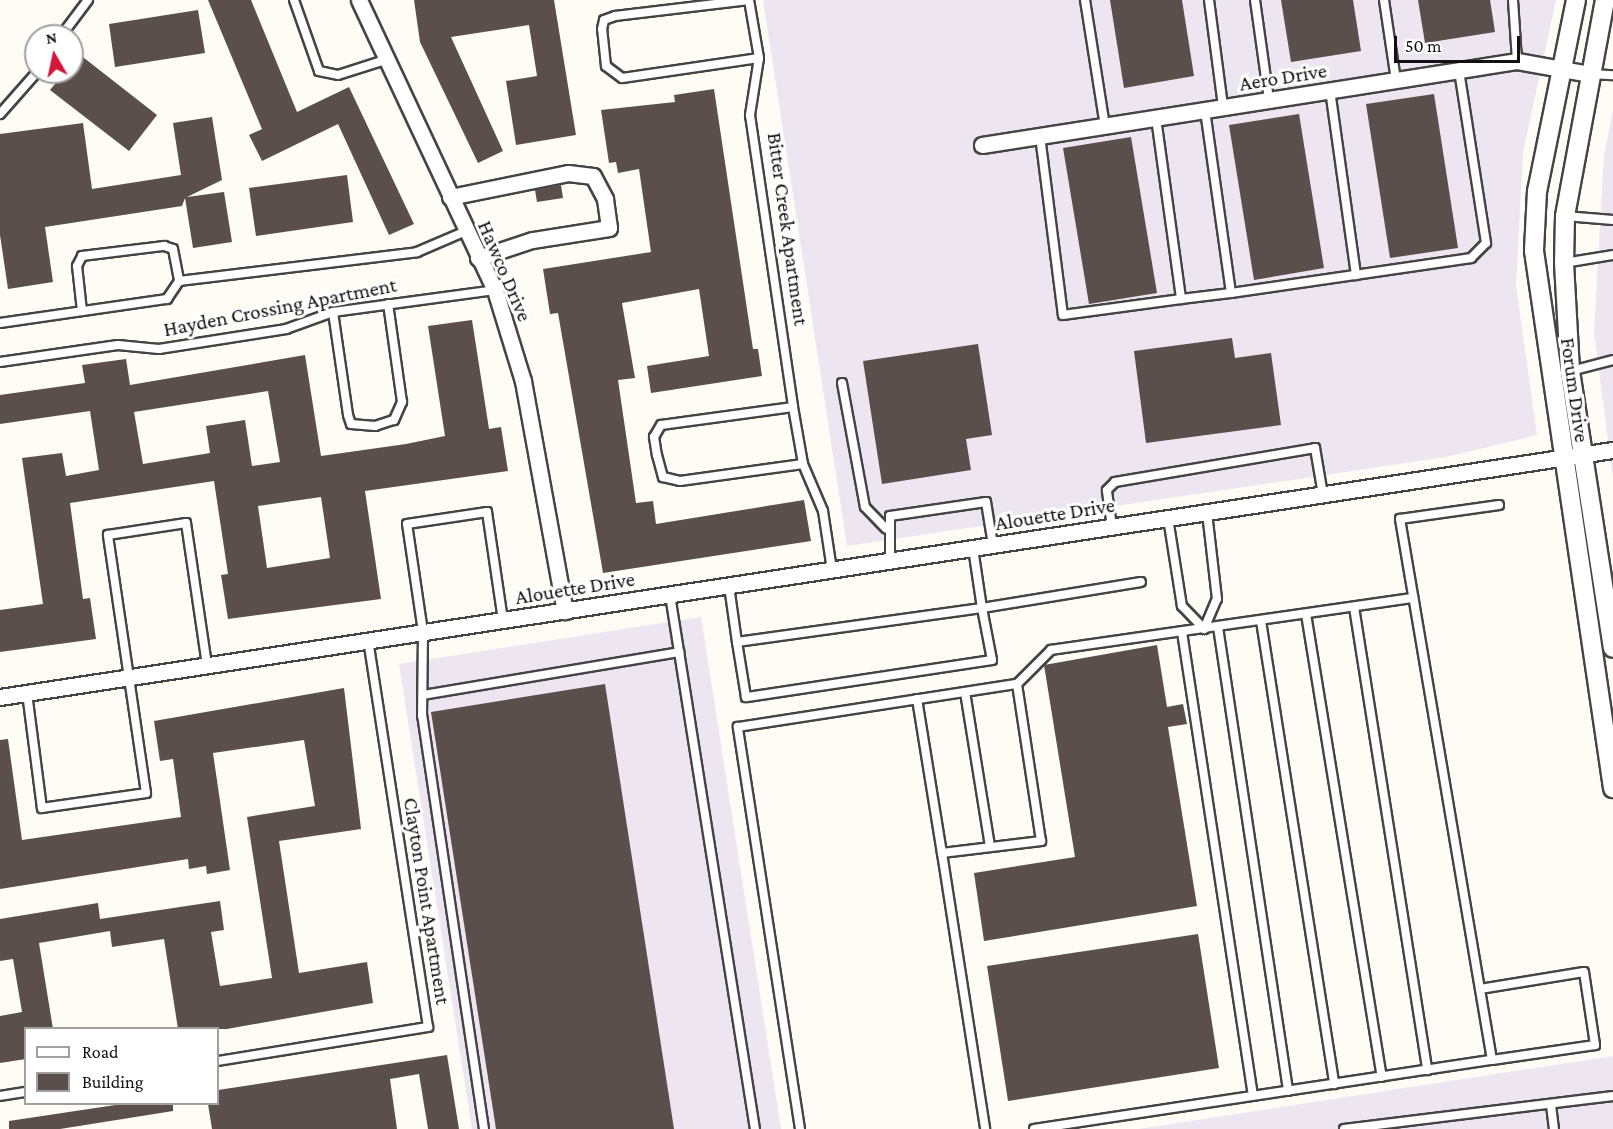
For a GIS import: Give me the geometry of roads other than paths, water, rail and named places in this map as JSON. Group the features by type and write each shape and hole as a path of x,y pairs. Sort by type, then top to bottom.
{"street":[{"name":"Hawco Drive","path":"359,0 478,258 495,290 523,381 565,611"},
{"name":"Forum Drive","path":"1576,0 1537,191 1534,252 1562,458 1613,788"},
{"name":"Forum Drive","path":"1605,0 1589,74 1565,216 1564,263 1570,371 1613,648"},
{"name":"Aero Drive","path":"982,145 1517,61 1564,66 1589,74"},
{"path":"450,197 568,173 593,176 605,199 609,228 532,240 478,258"},
{"name":"Alouette Drive","path":"0,697 1613,450"}],"lane":[{"path":"70,24 88,0"},
{"path":"294,0 318,71 338,75 386,60"},
{"name":"Bitter Creek Apartment","path":"759,58 622,78 606,66 602,29 604,20 615,16 749,0 759,58 750,115 803,464 823,510 832,570"},
{"path":"1085,0 1105,126"},
{"path":"1209,0 1223,107"},
{"path":"1255,0 1269,99"},
{"path":"1384,0 1396,80"},
{"path":"1513,0 1517,61"},
{"path":"1040,136 1063,315 1471,258 1486,243 1459,70"},
{"path":"1589,74 1613,75"},
{"path":"0,114 26,84"},
{"path":"1330,90 1356,275"},
{"path":"1205,110 1232,293"},
{"path":"1156,118 1181,299"},
{"path":"1565,216 1613,220"},
{"path":"179,281 417,252 466,231"},
{"path":"0,323 167,299 179,281 172,249 164,246 82,256 76,266 82,311"},
{"path":"1564,263 1613,255"},
{"name":"Hayden Crossing Apartment","path":"0,362 118,345 159,349 286,329 333,312 495,290"},
{"path":"333,312 351,424 375,426 394,420 402,402 388,304"},
{"path":"1570,371 1613,360"},
{"path":"842,383 865,507 886,530"},
{"path":"793,407 661,425 654,437 663,477 680,481 803,464"},
{"path":"1112,527 1107,490 1115,482 1315,448 1323,495"},
{"path":"890,561 886,530 890,516 986,502 993,545"},
{"path":"1492,1060 1400,519 1499,505"},
{"name":"Alouette Drive","path":"423,632 407,524 487,512 503,620"},
{"path":"1204,629 1217,599 1207,512"},
{"path":"1168,518 1182,606 1204,629"},
{"path":"27,693 42,808 146,793 108,535 186,523 207,666"},
{"path":"729,586 746,697 992,660 973,548"},
{"path":"737,642 982,608 1141,582"},
{"path":"670,595 755,1129"},
{"path":"800,1129 738,727 1017,684 1051,650 1413,598"},
{"path":"1354,607 1427,1070"},
{"path":"1306,614 1382,1077"},
{"path":"1261,621 1334,1084"},
{"path":"1218,627 1288,1091"},
{"path":"423,632 422,716 484,1129"},
{"path":"1182,632 1253,1096"},
{"name":"Clayton Point Apartment","path":"219,1061 428,1027 368,641"},
{"path":"423,694 679,651"},
{"path":"942,854 1041,841 1017,684"},
{"path":"965,692 990,847"},
{"path":"917,699 985,1129"},
{"path":"1034,1129 1595,1045 1584,972 1480,989"},
{"path":"0,1096 24,1092"},
{"path":"1344,1129 1551,1106 1613,1096"},
{"path":"1551,1106 1554,1129"}]}
